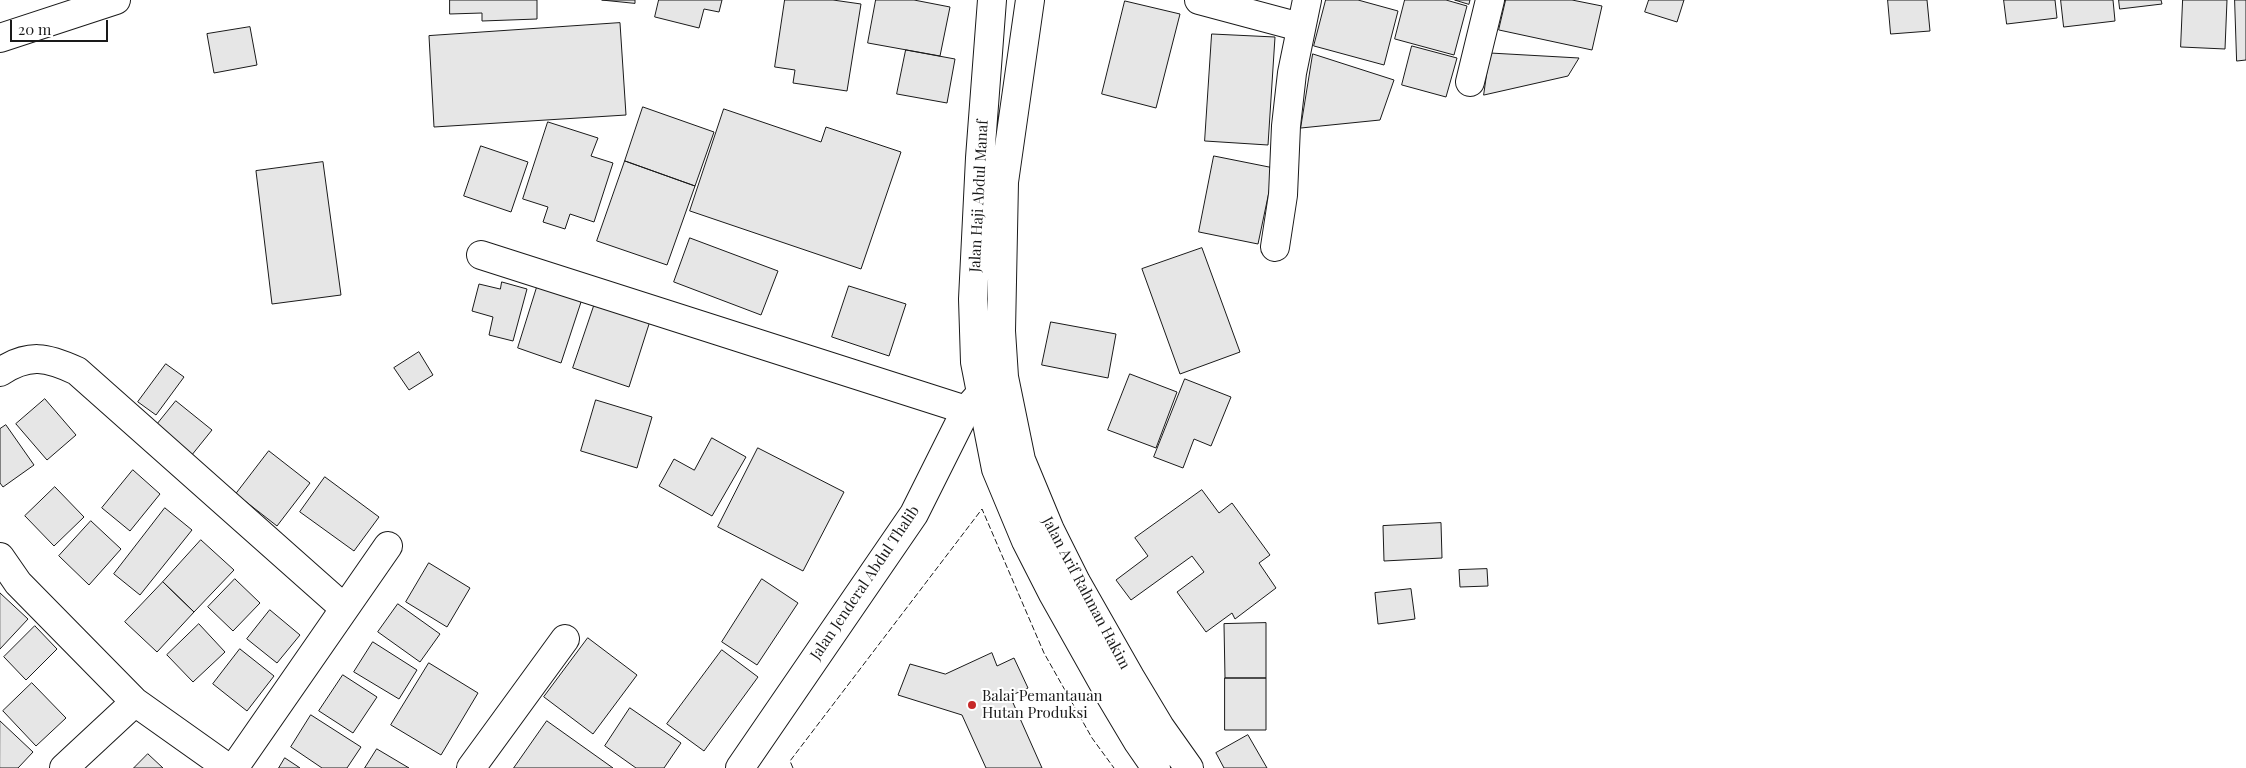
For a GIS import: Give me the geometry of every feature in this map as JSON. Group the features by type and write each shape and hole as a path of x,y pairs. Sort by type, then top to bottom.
{"street":[{"path":"0,38 116,0"},
{"name":"Jalan Haji Abdul Manaf","path":"974,401 976,362 973,299 980,158 992,0"},
{"name":"Jalan Haji Abdul Manaf","path":"1004,377 1001,331 1004,182 1030,0"},
{"path":"1199,0 1300,27"},
{"path":"1275,247 1283,195 1286,126 1292,73 1307,0"},
{"path":"1470,82 1490,0"},
{"path":"481,255 974,401 1004,377"},
{"path":"0,372 29,358 55,361 77,371 344,608"},
{"name":"Jalan Arif Rahman Hakim","path":"1004,377 1021,460 1050,530 1076,582 1130,677 1160,727 1189,768"},
{"name":"Jalan Jenderal Abdul Thalib","path":"740,768 914,514 974,401"},
{"name":"Jalan Arif Rahman Hakim","path":"974,401 996,469 1026,541 1053,594 1107,690 1156,768"},
{"path":"234,768 388,546"},
{"path":"0,557 18,583 135,702 228,768"},
{"path":"471,768 565,639"},
{"path":"64,768 135,702"}],"building":[{"path":"450,0 537,0 537,19 482,21 482,13 450,14"},
{"path":"602,0 635,0 635,3"},
{"path":"659,0 722,0 719,12 704,9 699,28 655,17"},
{"path":"785,0 833,0 861,4 847,91 793,83 795,70 775,67"},
{"path":"876,0 914,0 950,7 940,56 868,43"},
{"path":"1326,0 1358,0 1398,11 1384,65 1314,46"},
{"path":"1405,0 1446,0 1467,6 1454,55 1395,39"},
{"path":"1455,0 1470,0 1469,4"},
{"path":"1506,0 1572,0 1602,6 1592,50 1499,30"},
{"path":"1649,0 1684,0 1677,22 1645,12"},
{"path":"1888,0 1927,0 1930,31 1891,34"},
{"path":"2004,0 2055,0 2057,18 2007,24"},
{"path":"2061,0 2113,0 2115,21 2064,27"},
{"path":"2119,0 2161,0 2162,4 2120,9"},
{"path":"2183,0 2227,0 2225,49 2181,47"},
{"path":"2235,0 2246,0 2246,60 2237,61"},
{"path":"1125,1 1180,14 1156,108 1102,94"},
{"path":"620,23 626,115 434,127 429,36"},
{"path":"250,27 257,65 214,73 207,34"},
{"path":"1212,34 1275,37 1268,145 1205,141"},
{"path":"1412,46 1457,58 1446,97 1402,85"},
{"path":"906,50 955,59 947,103 897,94"},
{"path":"1490,53 1579,58 1568,76 1484,95"},
{"path":"1313,54 1394,80 1380,120 1301,128"},
{"path":"643,107 714,132 695,186 625,161"},
{"path":"724,109 821,142 826,127 901,152 861,269 690,211"},
{"path":"548,122 598,138 591,156 613,163 594,222 570,214 565,229 543,222 548,207 523,199"},
{"path":"481,146 528,162 511,212 464,196"},
{"path":"1214,156 1274,168 1258,244 1199,232"},
{"path":"625,161 695,186 667,265 597,241"},
{"path":"323,162 341,295 272,304 256,171"},
{"path":"690,238 778,271 761,315 674,282"},
{"path":"1202,248 1240,352 1180,374 1142,269"},
{"path":"502,282 527,289 513,341 489,335 493,317 472,311 479,284 500,289"},
{"path":"538,284 582,299 561,363 518,348"},
{"path":"849,286 906,304 889,356 832,337"},
{"path":"595,303 650,321 629,387 573,368"},
{"path":"1051,322 1116,334 1108,378 1042,365"},
{"path":"419,352 433,375 409,390 394,368"},
{"path":"166,364 184,377 156,415 138,402"},
{"path":"1130,374 1177,392 1156,448 1108,430"},
{"path":"1185,379 1231,397 1211,446 1194,439 1183,468 1154,457"},
{"path":"45,399 76,435 47,460 16,424"},
{"path":"596,400 652,417 637,468 581,451"},
{"path":"176,401 212,430 191,456 155,427"},
{"path":"6,425 34,465 3,487 0,483 0,429"},
{"path":"712,438 746,457 712,516 659,486 674,459 694,470"},
{"path":"758,448 844,492 803,571 718,527"},
{"path":"269,451 310,483 277,526 236,494"},
{"path":"133,470 160,494 130,531 102,508"},
{"path":"325,477 379,517 354,551 300,512"},
{"path":"55,487 84,517 54,546 25,516"},
{"path":"1202,490 1219,513 1232,503 1270,555 1259,563 1276,588 1235,619 1232,613 1206,632 1177,592 1204,572 1192,556 1131,600 1116,580 1148,556 1135,538"},
{"path":"165,508 192,530 140,595 114,574"},
{"path":"91,521 121,549 89,585 59,556"},
{"path":"1441,523 1442,558 1384,561 1383,526"},
{"path":"201,540 234,570 194,612 163,582"},
{"path":"429,563 470,588 447,627 406,602"},
{"path":"1487,569 1488,586 1460,587 1459,570"},
{"path":"235,579 260,603 233,631 208,607"},
{"path":"762,579 798,603 757,665 722,642"},
{"path":"163,582 194,612 157,652 125,622"},
{"path":"1411,589 1415,619 1378,624 1375,593"},
{"path":"0,593 28,619 0,649"},
{"path":"398,604 440,634 420,662 378,632"},
{"path":"270,610 300,635 277,663 247,639"},
{"path":"1266,623 1266,678 1225,678 1224,624"},
{"path":"199,624 225,652 193,682 167,655"},
{"path":"35,626 57,649 26,680 4,657"},
{"path":"588,638 637,675 593,734 544,697"},
{"path":"373,642 417,670 399,699 354,672"},
{"path":"240,649 274,676 247,711 213,684"},
{"path":"722,650 758,677 704,751 667,724"},
{"name":"Balai Pemantauan Hutan Produksi","path":"992,653 997,666 1014,658 1028,688 1010,696 1042,768 986,768 962,715 898,695 910,664 945,674"},
{"path":"429,663 478,693 441,755 391,725"},
{"path":"343,675 377,697 353,733 319,711"},
{"path":"1225,678 1266,678 1266,730 1225,730"},
{"path":"32,683 66,718 36,746 3,711"},
{"path":"630,708 681,743 664,768 636,768 605,746"},
{"path":"311,715 361,747 347,768 322,768 291,747"},
{"path":"0,721 33,752 18,768 0,768"},
{"path":"547,721 613,768 514,768"},
{"path":"1248,735 1267,768 1224,768 1216,753"},
{"path":"377,749 409,768 365,768"},
{"path":"148,754 163,768 134,768"},
{"path":"285,758 300,768 279,768"}],"fence":[{"path":"793,768 790,761 982,509 1044,653 1092,738 1114,768"}],"place":[{"name":"Balai Pemantauan Hutan Produksi","path":"972,705"}]}
